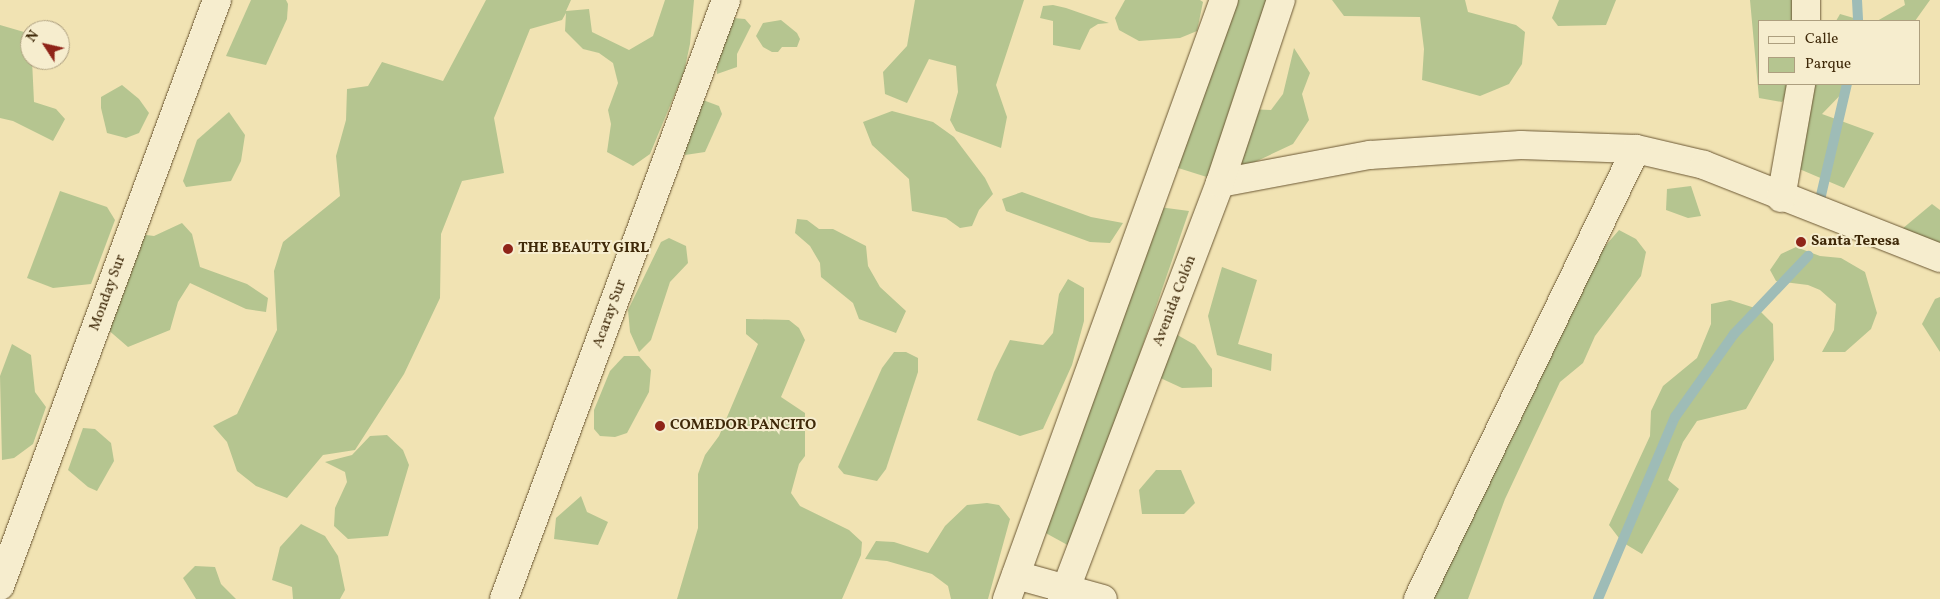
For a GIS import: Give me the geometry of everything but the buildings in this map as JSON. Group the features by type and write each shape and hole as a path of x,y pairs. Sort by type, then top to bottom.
{"street":[{"name":"Monday Sur","path":"0,586 217,0"},
{"name":"Acaray Sur","path":"504,599 726,0"},
{"path":"1103,599 1011,587 1224,0"},
{"name":"Avenida Colón","path":"1063,594 1220,183 1281,0"},
{"path":"1806,0 1806,20"},
{"path":"1782,198 1800,85"},
{"path":"1220,183 1370,155 1521,145 1636,149 1704,165 1782,198 1940,258"},
{"path":"1418,599 1636,149"}],"green space":[{"path":"251,0 286,0 288,4 287,19 266,65 226,56"},
{"path":"486,0 571,0 566,11 589,9 592,32 629,50 653,36 665,0 694,0 690,44 684,72 650,154 633,166 607,152 611,124 608,110 618,83 613,63 599,53 583,49 565,31 566,13 562,20 530,29 494,118 504,173 462,181 441,234 440,298 404,374 355,450 323,455 287,498 256,486 237,471 227,442 213,426 237,414 277,330 274,271 283,242 340,196 336,156 346,120 347,89 368,86 382,62 443,81"},
{"path":"915,0 1024,0 996,85 1007,117 1001,148 956,131 950,120 958,92 956,66 929,59 907,103 885,94 883,72 907,46"},
{"path":"1125,0 1200,0 1203,2 1197,31 1180,38 1139,41 1119,30 1115,18"},
{"path":"1215,0 1273,0 1210,178 1175,167"},
{"path":"1332,0 1465,0 1468,12 1516,25 1525,32 1522,64 1509,84 1480,96 1422,80 1424,49 1420,17 1344,16"},
{"path":"1559,0 1616,0 1606,25 1558,26 1552,18"},
{"path":"1750,0 1800,0 1801,20 1758,20 1758,85 1793,85 1782,102 1759,98"},
{"path":"1904,0 1930,0 1916,20 1879,20 1905,5"},
{"path":"1053,5 1109,23 1098,24 1090,29 1080,50 1053,45 1053,21 1040,18 1043,6"},
{"path":"1840,14 1861,20 1837,20"},
{"path":"733,18 745,19 751,26 737,54 737,67 717,74 717,63"},
{"path":"781,20 797,33 800,39 797,47 782,47 778,52 772,52 763,47 756,36 763,23"},
{"path":"0,25 20,31 20,70 32,70 34,102 56,109 65,119 53,141 13,121 0,118"},
{"path":"1294,48 1310,73 1302,94 1309,120 1293,144 1240,169 1227,142 1247,109 1271,110 1283,94"},
{"path":"122,85 139,99 149,113 139,133 126,138 107,133 101,108 101,97"},
{"path":"1803,85 1850,85 1822,114 1874,133 1844,188 1797,168"},
{"path":"703,100 719,106 722,114 705,152 685,155 682,144"},
{"path":"892,111 933,122 954,137 985,178 993,194 979,210 972,226 960,228 946,218 912,211 909,179 872,145 863,122"},
{"path":"229,112 245,135 241,161 231,181 186,187 183,181 197,140"},
{"path":"1691,186 1701,216 1688,218 1666,210 1667,189"},
{"path":"60,191 107,207 115,220 91,284 53,288 27,278"},
{"path":"1022,192 1091,217 1123,223 1110,243 1090,242 1006,211 1002,199"},
{"path":"1932,204 1940,210 1940,252 1890,239"},
{"path":"1159,207 1189,211 1073,548 1042,531"},
{"path":"797,219 807,220 819,229 833,229 866,246 868,266 880,287 906,311 896,333 859,319 853,303 821,277 820,263 810,246 795,233"},
{"path":"182,223 192,234 200,267 247,284 268,298 266,312 246,309 190,283 178,302 170,330 128,347 106,328 131,233 154,236"},
{"path":"1619,230 1636,239 1646,252 1641,276 1595,336 1583,363 1560,382 1505,499 1468,599 1428,599 1515,432 1594,259"},
{"path":"669,238 686,246 688,263 670,282 651,340 639,352 630,332 628,310 661,242"},
{"path":"1796,247 1820,256 1841,258 1865,272 1877,313 1871,329 1845,352 1822,352 1834,330 1836,304 1820,290 1808,285 1776,281 1770,270 1781,254"},
{"path":"1222,267 1257,280 1238,344 1272,354 1271,371 1217,355 1208,316"},
{"path":"1068,279 1084,288 1084,321 1072,365 1043,429 1020,436 977,420 994,372 1010,340 1043,345 1053,333 1059,294"},
{"path":"1940,297 1940,352 1922,324 1935,299"},
{"path":"1730,300 1758,309 1773,324 1774,360 1746,409 1697,421 1683,442 1668,480 1679,489 1642,554 1622,542 1609,525 1650,436 1651,411 1663,386 1697,358 1711,324 1711,304"},
{"path":"746,319 789,320 799,328 805,340 781,397 805,413 805,456 799,464 791,493 800,506 849,530 862,542 861,555 842,599 677,599 698,528 698,474 705,455 719,436 758,344 746,334"},
{"path":"1174,333 1195,345 1212,369 1212,387 1182,388 1156,376"},
{"path":"12,344 31,355 35,392 46,407 33,444 14,458 2,460 0,376"},
{"path":"894,352 906,352 918,358 918,372 886,469 877,481 844,474 838,467 882,368"},
{"path":"624,356 639,356 651,370 649,392 627,433 615,437 600,436 594,429 594,410 610,371"},
{"path":"83,428 95,429 111,443 114,461 97,491 88,487 68,470"},
{"path":"387,435 403,450 409,465 388,536 348,539 334,526 335,508 347,482 345,472 325,462 352,455 370,436"},
{"path":"1156,470 1181,470 1195,503 1184,514 1142,514 1139,490"},
{"path":"581,496 587,512 608,522 598,545 554,539 556,518"},
{"path":"987,503 999,505 1010,519 988,599 951,599 948,586 932,574 887,561 865,559 876,541 894,542 928,553 945,526 967,505"},
{"path":"301,524 325,536 338,556 345,590 340,599 293,599 292,587 272,580 280,547"},
{"path":"195,566 215,567 221,584 236,599 196,599 183,578"}],"waterway":[{"path":"1857,0 1858,20"},
{"path":"1819,204 1847,85"},
{"path":"1598,599 1675,417 1734,334 1808,256"}],"place":[{"name":"Santa Teresa","path":"1801,242"},
{"name":"THE BEAUTY GIRL","path":"508,249"},
{"name":"COMEDOR PANCITO","path":"660,426"}]}
